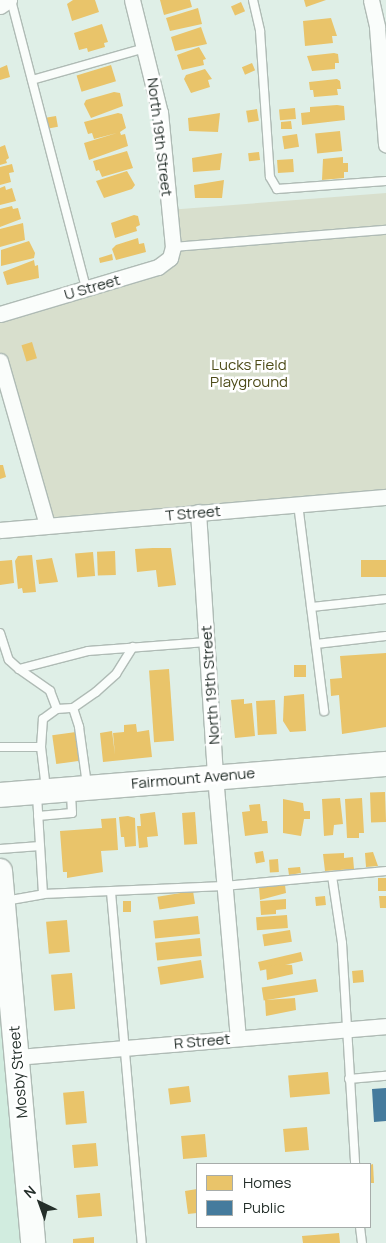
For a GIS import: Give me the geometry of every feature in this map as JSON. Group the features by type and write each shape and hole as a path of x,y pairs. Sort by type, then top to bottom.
{"main road":[{"name":"Fairmount Avenue","path":"0,795 41,790 386,764"},
{"name":"Mosby Street","path":"0,871 33,1243"}],"street":[{"path":"0,6 10,0"},
{"name":"North 19th Street","path":"132,0 146,48 160,113 173,247"},
{"path":"371,0 382,44 386,145"},
{"name":"U Street","path":"0,314 158,267 170,258 173,247"},
{"path":"0,361 47,525"},
{"name":"T Street","path":"0,530 386,497"},
{"name":"North 19th Street","path":"198,512 224,886 238,1038"},
{"name":"R Street","path":"17,1057 386,1026"}],"lane":[{"path":"10,0 86,288"},
{"path":"253,0 260,31 270,177 278,189 386,181"},
{"path":"32,80 146,48"},
{"path":"173,247 386,230"},
{"path":"298,504 324,711"},
{"path":"311,607 386,599"},
{"path":"0,633 9,660 50,691 57,709"},
{"path":"316,644 386,636"},
{"path":"19,668 88,651 207,642"},
{"path":"43,894 38,816 41,790 43,719 57,709 73,708 116,674 133,647"},
{"path":"38,816 72,814 79,787 79,727 73,708"},
{"path":"0,748 41,747"},
{"path":"0,849 40,846"},
{"path":"3,901 43,894 224,886 386,871"},
{"path":"332,876 342,943 355,1163"},
{"path":"110,892 126,1047 142,1243"},
{"path":"349,1079 386,1076"},
{"path":"360,1228 362,1243"}],"shaded area":[{"path":"13,1020 32,1243 0,1243 0,1023"}],"green space":[{"name":"Lucks Field Playground","path":"386,193 386,498 46,526 0,361 0,315 168,264 168,210"}],"building: Homes":[{"path":"73,0 95,0 99,12 72,21 67,4"},
{"path":"160,0 190,0 192,7 164,15"},
{"path":"304,0 326,0 306,7"},
{"path":"241,2 245,11 235,16 231,6"},
{"path":"198,8 202,24 170,31 166,18"},
{"path":"331,18 337,36 332,36 333,43 305,46 303,21"},
{"path":"102,24 108,42 104,43 105,47 88,52 87,48 79,50 74,33"},
{"path":"201,27 207,44 175,51 171,37"},
{"path":"199,47 206,59 203,60 204,65 182,70 177,55"},
{"path":"338,54 339,63 335,63 335,69 312,71 307,56"},
{"path":"252,63 255,70 245,75 242,67"},
{"path":"7,65 10,77 0,80 0,68"},
{"path":"111,65 116,81 82,92 77,76"},
{"path":"205,69 212,79 208,80 210,87 191,93 184,79 186,75"},
{"path":"337,79 340,81 341,89 337,89 338,95 314,97 313,90 310,90 309,82"},
{"path":"114,92 120,93 123,106 91,118 84,104 86,100"},
{"path":"344,106 345,120 302,125 301,113 310,112 310,107"},
{"path":"295,108 296,119 280,120 279,109"},
{"path":"257,109 259,121 248,123 246,111"},
{"path":"118,113 122,114 126,128 120,132 121,135 125,134 128,146 89,160 84,143 117,133 94,139 92,133 88,134 84,122"},
{"path":"220,113 218,132 189,131 188,118"},
{"path":"56,116 58,127 46,129 44,118"},
{"path":"291,121 292,129 281,129 281,122"},
{"path":"340,131 342,151 317,154 315,134"},
{"path":"297,134 299,147 284,149 282,136"},
{"path":"5,145 9,158 6,160 7,163 0,165 0,147"},
{"path":"127,151 133,168 102,177 99,170 96,171 93,161"},
{"path":"259,152 260,160 249,161 248,153"},
{"path":"222,153 220,170 193,172 192,158"},
{"path":"343,157 343,163 348,163 348,172 344,172 344,178 322,180 323,159"},
{"path":"293,159 294,172 278,173 277,160"},
{"path":"12,164 14,172 9,173 11,182 0,185 0,167"},
{"path":"127,171 135,185 132,189 104,198 96,181"},
{"path":"224,180 222,198 195,198 194,185"},
{"path":"5,186 6,190 12,188 16,201 0,205 0,188"},
{"path":"12,206 13,209 18,208 21,219 0,227 0,209"},
{"path":"134,215 138,216 140,225 136,227 137,231 115,238 111,223"},
{"path":"23,223 25,240 0,247 0,229"},
{"path":"138,238 139,244 144,243 146,252 116,260 112,249 116,245"},
{"path":"29,241 35,253 34,258 1,266 1,250"},
{"path":"112,254 113,260 100,263 99,258"},
{"path":"34,260 35,266 38,265 39,278 7,285 3,272"},
{"path":"32,342 37,358 26,361 21,345"},
{"path":"0,465 3,465 6,477 0,479"},
{"path":"171,548 176,585 158,587 156,570 137,572 135,549"},
{"path":"115,551 116,575 98,576 97,552"},
{"path":"93,552 95,576 77,577 75,554"},
{"path":"32,555 36,592 23,593 22,588 18,589 15,561 18,556"},
{"path":"52,558 58,582 39,584 36,560"},
{"path":"12,560 14,583 0,585 0,561"},
{"path":"361,560 386,560 386,577 361,577"},
{"path":"386,653 386,727 342,734 339,695 331,696 330,679 342,678 340,656"},
{"path":"294,665 306,665 306,677 294,677"},
{"path":"169,669 174,741 154,742 149,670"},
{"path":"304,694 306,731 290,732 283,721 284,696"},
{"path":"244,699 244,704 252,703 255,736 235,738 231,700"},
{"path":"275,700 277,734 258,735 256,701"},
{"path":"136,724 137,732 149,730 152,757 103,762 100,733 112,731 115,755 113,733 124,732 124,725"},
{"path":"76,732 80,761 56,764 52,735"},
{"path":"385,792 386,822 371,823 370,793"},
{"path":"340,798 343,824 334,825 333,835 324,836 322,799"},
{"path":"362,798 364,833 359,833 359,838 347,838 345,799"},
{"path":"283,799 303,803 304,811 310,811 310,819 304,819 301,836 283,833"},
{"path":"260,804 262,821 267,821 268,833 245,836 242,812 250,811 249,805"},
{"path":"155,812 158,836 147,837 148,847 139,848 137,826 141,826 140,814"},
{"path":"195,812 197,844 184,845 182,813"},
{"path":"128,816 135,818 136,846 125,847 124,837 121,837 119,817"},
{"path":"116,818 118,850 101,851 103,872 67,878 67,872 63,872 60,831 102,828 101,819"},
{"path":"263,851 265,862 256,863 254,853"},
{"path":"373,852 378,866 366,867 365,853"},
{"path":"344,853 344,858 353,857 354,869 325,871 323,854"},
{"path":"278,859 279,872 270,873 269,860"},
{"path":"300,867 301,873 289,875 288,868"},
{"path":"378,878 386,878 386,891 378,891"},
{"path":"285,885 286,893 260,900 259,887"},
{"path":"193,891 195,904 159,909 157,897"},
{"path":"325,896 326,905 316,906 315,897"},
{"path":"379,896 386,896 386,908 380,908"},
{"path":"286,899 286,909 276,910 276,914 261,915 260,901"},
{"path":"123,901 131,901 131,912 123,912"},
{"path":"287,915 288,928 257,930 256,917"},
{"path":"198,916 200,934 155,939 153,921"},
{"path":"67,920 70,952 49,954 46,922"},
{"path":"290,930 292,942 264,946 262,934"},
{"path":"200,938 202,956 157,961 155,943"},
{"path":"301,952 303,961 260,971 258,962"},
{"path":"201,960 204,978 160,985 158,967"},
{"path":"280,964 292,965 293,974 267,980 266,967"},
{"path":"363,970 364,982 353,983 352,971"},
{"path":"72,973 75,1009 54,1011 51,975"},
{"path":"316,979 318,992 264,1000 262,988"},
{"path":"295,998 296,1010 266,1016 265,1000"},
{"path":"328,1072 330,1094 290,1097 288,1075"},
{"path":"189,1086 191,1102 170,1104 168,1089"},
{"path":"84,1091 87,1123 66,1125 63,1093"},
{"path":"307,1127 309,1150 285,1152 283,1129"},
{"path":"205,1134 207,1157 183,1159 181,1136"},
{"path":"96,1143 98,1166 74,1168 72,1145"},
{"path":"373,1164 374,1183 371,1183 371,1165"},
{"path":"196,1189 196,1213 188,1214 185,1191"},
{"path":"100,1193 102,1216 78,1218 76,1195"},
{"path":"339,1233 340,1243 303,1243 302,1236"},
{"path":"94,1237 94,1243 73,1243 73,1239"}],"building: Public":[{"path":"386,1088 386,1121 374,1122 372,1089"}]}
